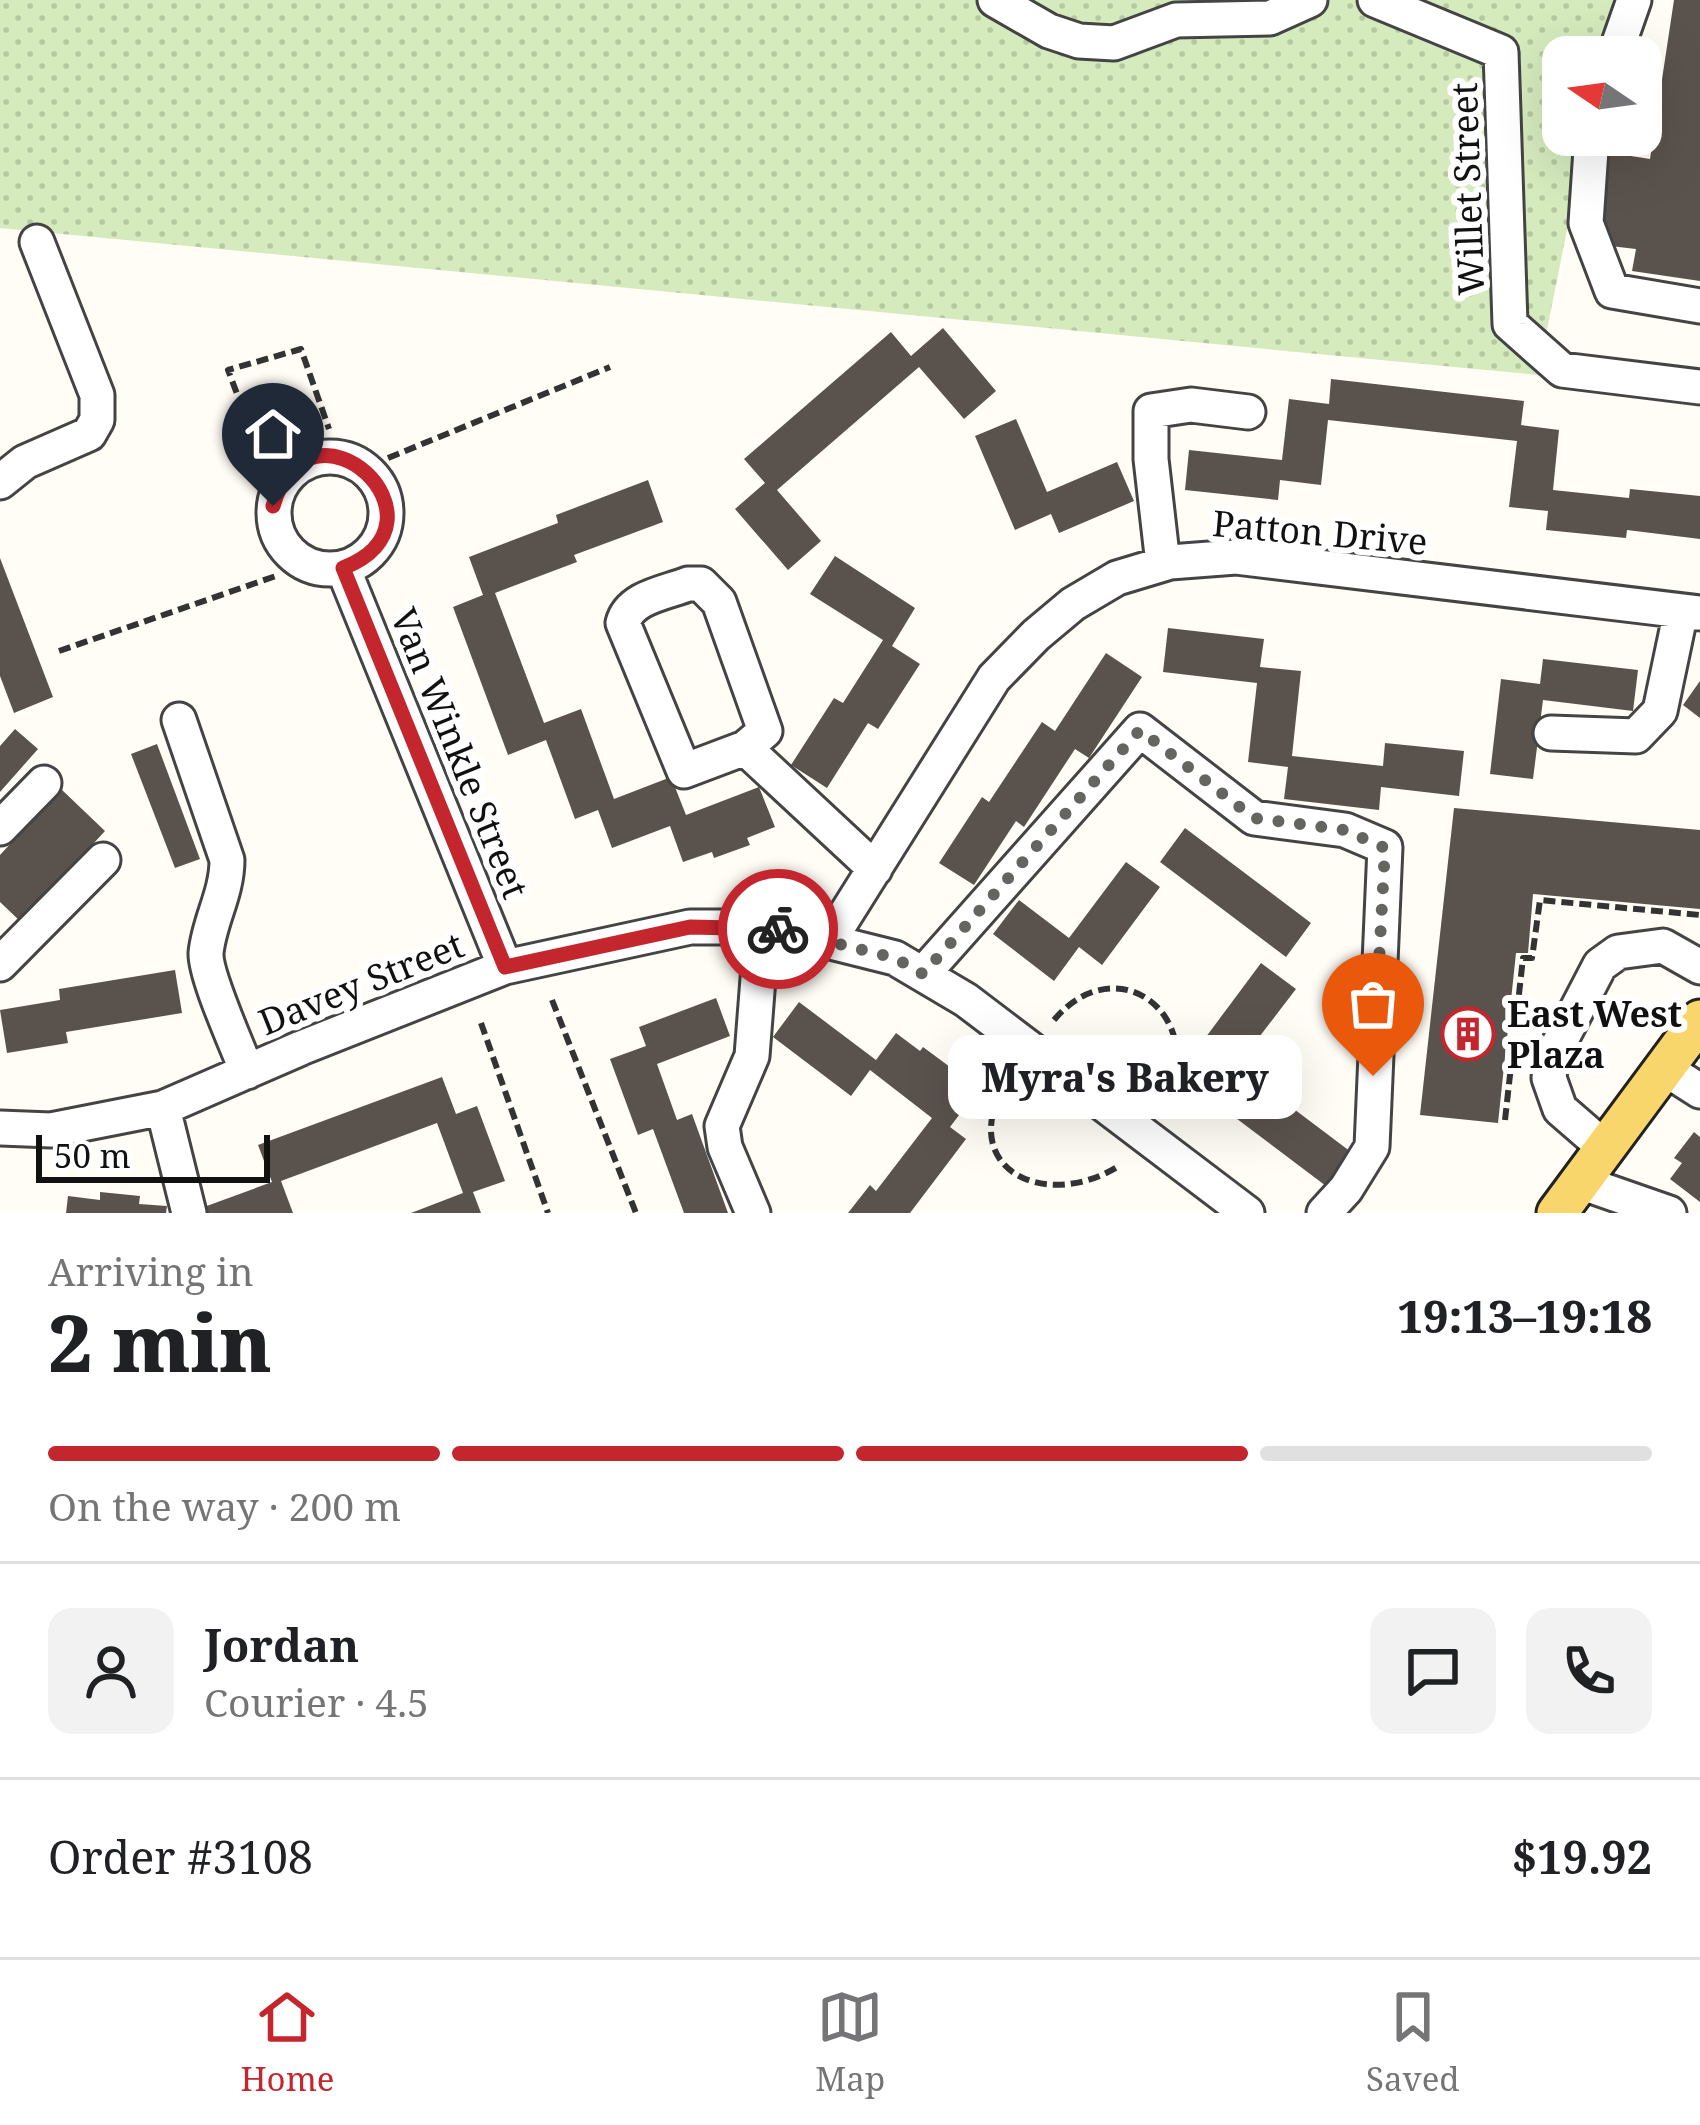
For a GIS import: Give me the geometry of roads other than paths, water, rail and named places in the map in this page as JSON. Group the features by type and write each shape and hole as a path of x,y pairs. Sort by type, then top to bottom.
{"main road":[{"path":"1569,1197 1700,1020"}],"street":[{"path":"995,0 1049,31 1079,41 1114,43 1148,28 1194,20 1270,18 1310,0"},
{"path":"1158,0 1194,20"},
{"name":"Willet Street","path":"1375,0 1502,52 1510,324 1562,370 1700,387"},
{"path":"1621,36 1634,0"},
{"path":"1591,156 1586,223 1612,291 1700,306"},
{"path":"0,482 25,462 89,434 97,420 97,395 37,242"},
{"path":"1163,564 1151,459 1151,411 1191,405 1248,412"},
{"name":"Patton Drive","path":"830,941 994,678 1073,604 1117,578 1163,564 1236,557 1691,612"},
{"name":"Van Winkle Street","path":"343,568 505,967"},
{"path":"688,584 700,584 712,592 765,731 745,748 684,771 626,632 627,610 688,584"},
{"path":"1551,733 1636,736 1660,711 1691,612"},
{"path":"179,720 227,860 227,881 207,963 247,1072"},
{"path":"923,974 1140,730 1254,818 1345,830 1385,848 1372,1147 1346,1189 1324,1213"},
{"path":"745,748 875,869"},
{"path":"0,828 44,783"},
{"path":"0,964 103,860"},
{"name":"Davey Street","path":"0,1128 51,1130 163,1108 505,967 690,927 762,927 895,958 923,974 966,1000 1247,1213"},
{"path":"753,1213 725,1147 722,1126 752,1057 762,927"},
{"path":"1605,1148 1560,1109 1549,1078 1551,1059 1600,965 1618,952 1663,946 1700,968"},
{"path":"1664,1067 1700,1091"},
{"path":"163,1108 189,1213"},
{"path":"1569,1197 1669,1213"}],"place":[{"name":"East West Plaza","path":"1468,1034"},
{"name":"Myra's Bakery","path":"1373,1076"}]}
